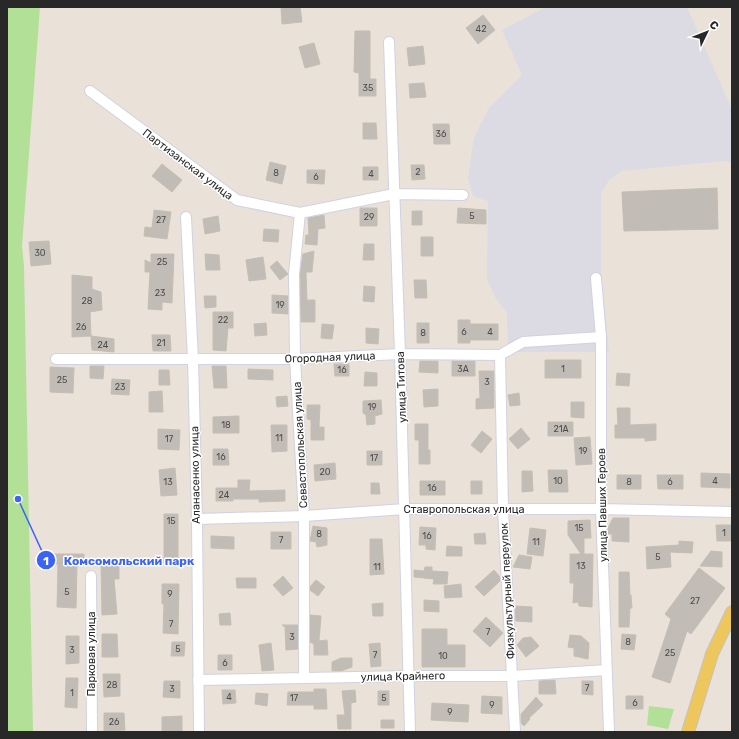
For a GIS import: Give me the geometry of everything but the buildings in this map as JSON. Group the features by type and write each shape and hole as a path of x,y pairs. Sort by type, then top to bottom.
{"main road":[{"path":"688,732 712,654 732,612"}],"street":[{"name":"улица Титова","path":"389,42 405,509 410,732"},
{"name":"Партизанская улица","path":"90,90 237,200 300,213 394,194 463,195"},
{"name":"Севастопольская улица","path":"300,213 294,274 295,359 304,516 304,678"},
{"name":"Аланасенко улица","path":"186,217 193,360 197,519 199,732"},
{"name":"улица Павших Героев","path":"596,278 601,337 601,509 609,732"},
{"name":"Огородная улица","path":"56,358 193,360 295,359 400,354 500,354 523,342 601,337"},
{"name":"Физкультурный переулок","path":"500,354 503,509 515,732"},
{"name":"Ставропольская улица","path":"197,519 304,516 405,509 601,509 732,512"},
{"name":"Парковая улица","path":"90,576 92,732"},
{"name":"улица Крайнего","path":"198,680 408,676 512,676 607,670"}],"shaded area":[{"path":"546,7 687,7 732,110 732,163 725,161 622,171 609,180 601,194 601,269 609,352 508,352 507,313 495,297 487,279 488,201 473,196 468,179 474,137 489,108 522,75 502,30"}],"green space":[{"path":"7,7 40,7 22,246 24,266 33,732 7,732"},
{"path":"649,706 674,709 668,729 647,725"}],"place":[{"name":"Комсомольский парк","path":"18,499"}]}
